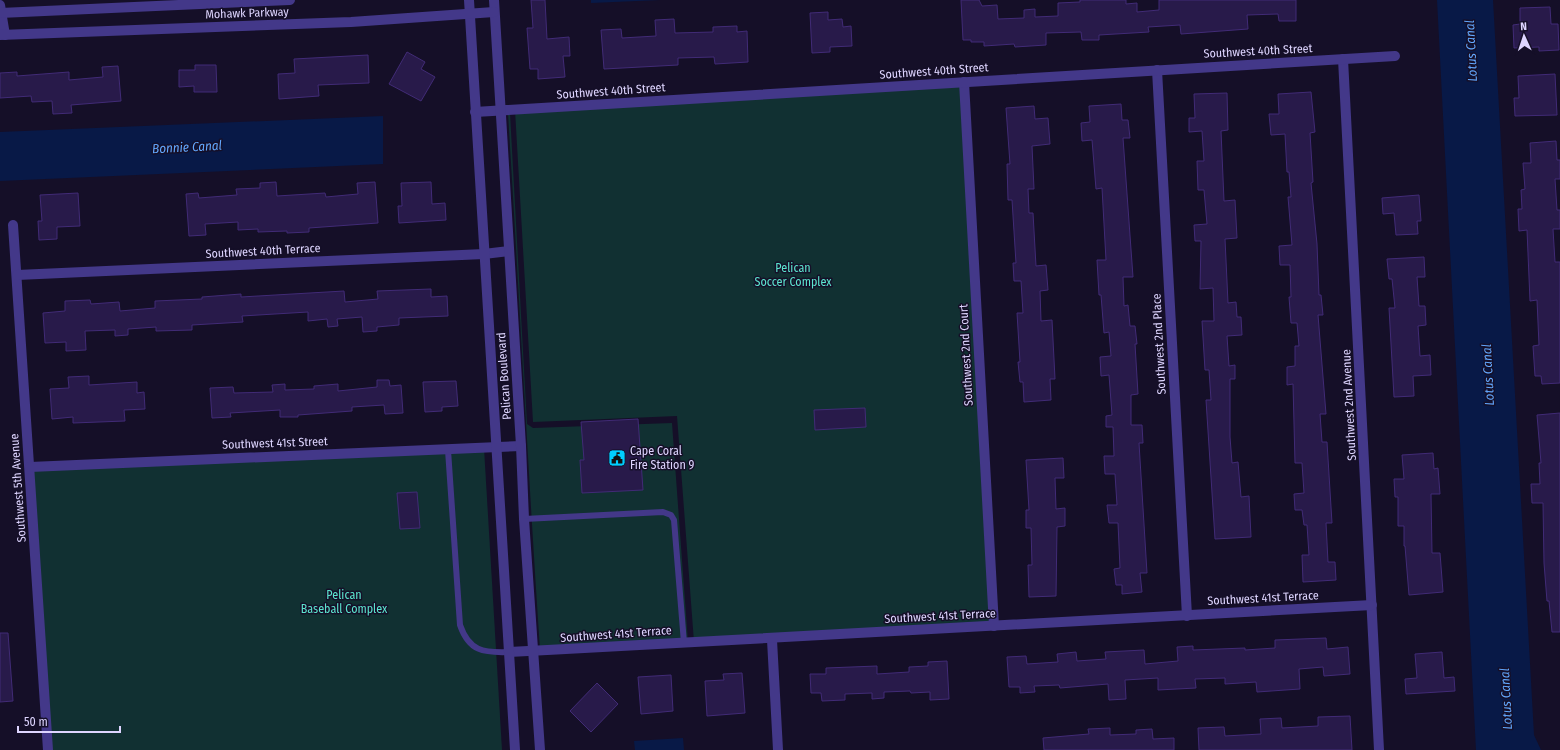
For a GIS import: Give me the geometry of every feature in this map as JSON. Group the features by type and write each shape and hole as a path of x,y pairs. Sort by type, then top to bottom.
{"street":[{"name":"Mohawk Parkway","path":"0,13 290,0"},
{"name":"Pelican Boulevard","path":"469,0 514,750"},
{"name":"Pelican Boulevard","path":"494,0 521,446 524,519 540,750"},
{"path":"0,5 2,35"},
{"name":"Mohawk Parkway","path":"2,35 351,22 494,12"},
{"name":"Southwest 40th Street","path":"475,112 1395,56"},
{"name":"Southwest 2nd Avenue","path":"1343,59 1379,750"},
{"name":"Southwest 2nd Place","path":"1157,70 1187,616"},
{"name":"Southwest 2nd Court","path":"964,82 994,626"},
{"name":"Southwest 5th Avenue","path":"13,225 48,750"},
{"name":"Southwest 40th Terrace","path":"17,275 484,254 509,251"},
{"name":"Southwest 41st Street","path":"30,467 521,446"},
{"name":"Southwest 41st Terrace","path":"509,652 772,640 1372,605"},
{"path":"772,640 778,750"}],"lane":[{"path":"448,450 460,625 464,636 470,644 480,651 509,652"},
{"path":"524,519 663,512 672,515 674,520 684,643"}],"green space":[{"name":"Pelican Soccer Complex","path":"964,82 994,626 694,642 677,416 533,422 515,110"},
{"path":"508,113 510,113 527,424 533,428 672,423 688,642 540,650"},
{"name":"Pelican Baseball Complex","path":"484,448 502,750 48,750 30,467"}],"water":[{"path":"591,0 660,0 591,3"},
{"name":"Lotus Canal","path":"1437,0 1493,0 1534,735 1541,750 1476,750"},
{"name":"Bonnie Canal","path":"383,116 383,164 0,181 0,132"},
{"path":"683,738 684,750 635,750 634,741"}],"building":[{"path":"531,0 545,0 547,39 569,37 570,56 563,56 565,77 538,79 538,69 530,69 527,28 533,28"},
{"path":"961,0 979,0 982,6 997,5 998,19 1024,18 1024,10 1035,9 1035,17 1058,16 1058,3 1080,2 1080,0 1126,0 1126,4 1137,3 1137,12 1159,10 1159,0 1296,0 1296,21 1279,21 1278,14 1247,15 1248,29 1181,34 1180,25 1148,27 1149,32 1099,35 1099,40 1082,40 1081,32 1046,33 1046,45 1015,47 1014,44 984,46 984,42 971,42 971,40 963,40"},
{"path":"1550,7 1551,24 1558,24 1559,50 1539,51 1539,47 1514,48 1513,25 1520,24 1520,8"},
{"path":"828,12 828,20 842,19 843,27 851,26 852,46 830,47 830,52 812,53 810,13"},
{"path":"674,19 675,33 713,32 713,27 737,26 737,32 747,31 748,62 715,64 714,57 678,58 678,65 604,69 601,30 621,29 622,38 656,36 655,20"},
{"path":"407,52 425,62 421,69 435,77 421,101 389,84"},
{"path":"368,55 369,83 318,85 319,96 279,99 278,74 295,73 294,59"},
{"path":"195,65 216,65 217,92 194,92 194,86 179,87 179,70 195,70"},
{"path":"118,66 121,101 71,105 72,113 53,114 52,101 32,102 31,96 0,98 0,73 17,72 17,76 69,72 69,80 103,77 102,67"},
{"path":"1555,74 1557,115 1515,116 1514,98 1519,98 1518,76"},
{"path":"1311,92 1315,132 1310,133 1313,182 1311,183 1317,244 1319,295 1321,295 1323,315 1318,315 1326,414 1320,414 1322,442 1327,442 1332,523 1326,523 1328,562 1335,562 1336,580 1303,582 1302,555 1309,555 1307,525 1304,525 1302,510 1295,510 1294,494 1304,493 1302,463 1295,463 1293,384 1287,385 1287,367 1295,366 1295,346 1299,346 1297,323 1291,323 1289,297 1291,297 1290,265 1280,265 1279,246 1292,245 1288,197 1291,197 1289,172 1287,172 1285,134 1271,135 1269,114 1279,114 1278,94"},
{"path":"1227,93 1228,130 1221,131 1224,201 1235,200 1237,238 1225,239 1228,303 1236,302 1237,317 1241,317 1242,335 1227,336 1229,366 1235,365 1235,379 1230,379 1230,437 1232,463 1238,462 1241,497 1249,496 1251,537 1215,539 1206,400 1211,400 1209,370 1205,370 1202,321 1214,321 1213,288 1200,289 1201,241 1195,241 1194,225 1207,224 1204,190 1198,190 1197,161 1204,161 1202,131 1189,132 1189,118 1195,118 1194,94"},
{"path":"1121,104 1122,120 1128,120 1130,138 1123,138 1133,277 1123,277 1124,306 1128,305 1130,326 1135,326 1137,344 1135,344 1138,394 1131,395 1131,425 1142,425 1143,443 1139,443 1147,573 1140,573 1142,592 1122,594 1122,585 1116,585 1114,569 1120,568 1118,523 1109,523 1107,505 1117,505 1115,474 1105,474 1104,456 1114,456 1113,427 1106,427 1106,416 1112,415 1109,375 1101,376 1100,357 1111,356 1109,332 1104,333 1101,295 1099,295 1097,260 1106,260 1102,188 1096,189 1092,140 1082,141 1081,123 1090,122 1089,106"},
{"path":"1034,106 1035,119 1048,118 1050,144 1032,146 1034,189 1028,189 1029,213 1033,213 1036,266 1046,265 1048,290 1040,291 1041,321 1052,320 1055,379 1050,379 1051,400 1024,402 1023,382 1020,382 1018,362 1020,362 1017,313 1023,313 1021,281 1014,281 1013,263 1016,263 1012,200 1008,200 1007,164 1010,164 1006,108"},
{"path":"1556,141 1557,160 1560,160 1560,179 1555,179 1557,210 1560,210 1560,229 1553,229 1555,262 1560,262 1560,383 1542,384 1541,376 1535,376 1533,346 1539,345 1537,300 1530,301 1527,230 1519,231 1518,209 1522,209 1521,190 1525,189 1523,163 1531,163 1530,143"},
{"path":"276,182 277,196 325,193 326,197 358,194 357,183 375,182 378,223 309,228 309,232 287,233 287,231 258,232 258,229 238,230 238,222 205,224 206,235 189,236 186,194 198,193 199,198 237,195 236,189 260,188 260,183"},
{"path":"431,182 432,204 445,203 446,220 399,223 398,206 402,206 401,183"},
{"path":"78,193 80,226 57,227 57,239 39,240 38,221 42,221 40,195"},
{"path":"1419,195 1421,221 1417,221 1418,234 1396,235 1394,213 1383,214 1382,198"},
{"path":"1424,257 1425,277 1417,277 1419,306 1425,306 1426,325 1418,326 1420,356 1430,355 1431,375 1413,376 1414,396 1394,397 1389,308 1395,308 1392,279 1389,279 1387,259"},
{"path":"431,289 431,297 447,296 448,316 399,318 399,325 377,327 377,331 363,332 362,317 337,319 338,326 328,327 327,319 308,321 308,312 242,316 243,322 192,325 192,330 156,331 156,327 128,329 128,335 115,336 115,330 85,331 86,350 66,351 66,342 45,343 43,313 65,311 65,301 90,300 91,304 119,302 120,311 155,308 155,301 202,299 202,297 241,294 241,297 344,291 345,302 378,299 377,291"},
{"path":"89,376 89,385 137,382 137,393 144,392 145,409 124,410 125,421 73,423 73,417 52,419 50,389 69,388 68,377"},
{"path":"377,380 389,380 390,386 401,385 403,413 385,414 384,405 352,407 352,411 298,415 298,417 280,417 280,410 230,413 231,417 212,418 210,388 233,387 234,393 273,392 272,385 285,384 285,390 314,389 314,386 338,384 338,391 377,387"},
{"path":"456,381 458,406 442,407 442,411 425,412 423,382"},
{"path":"865,408 866,427 815,430 814,410"},
{"path":"1560,413 1560,632 1552,632 1549,601 1547,601 1544,563 1543,503 1532,503 1531,484 1540,484 1539,463 1541,463 1537,415"},
{"name":"Cape Coral Fire Station 9","path":"638,419 643,490 582,493 580,460 584,460 581,422"},
{"path":"1433,453 1434,469 1438,468 1440,494 1431,494 1432,553 1440,553 1443,592 1409,595 1404,546 1404,526 1398,526 1398,497 1395,497 1394,479 1404,479 1402,455"},
{"path":"1063,458 1064,478 1055,478 1056,509 1065,508 1065,526 1057,527 1056,596 1029,597 1028,565 1032,565 1031,528 1026,528 1026,510 1029,510 1026,460"},
{"path":"417,492 420,528 400,529 397,493"},
{"path":"0,633 8,633 13,701 0,702"},
{"path":"1326,638 1327,649 1348,647 1350,674 1324,676 1323,667 1299,669 1300,689 1257,692 1256,682 1225,684 1225,678 1195,679 1196,688 1158,690 1158,678 1125,680 1126,699 1109,700 1108,684 1060,688 1059,685 1034,686 1035,692 1020,693 1020,687 1009,687 1007,657 1026,656 1027,664 1058,662 1057,654 1076,652 1077,661 1106,659 1105,652 1144,650 1145,664 1178,661 1177,647 1193,646 1193,650 1245,648 1245,650 1275,648 1275,640"},
{"path":"1442,652 1444,678 1454,677 1455,691 1406,694 1405,679 1417,678 1415,654"},
{"path":"947,661 949,699 930,700 930,692 911,693 910,691 884,692 884,698 872,699 872,693 845,694 845,700 822,701 821,693 811,693 810,674 826,674 826,668 877,666 877,674 909,672 909,667 928,666 928,662"},
{"path":"742,673 745,713 707,716 705,681 724,680 723,674"},
{"path":"671,675 673,711 641,714 638,677"},
{"path":"597,683 618,704 591,732 570,711"},
{"path":"1350,716 1352,750 1199,750 1198,728 1224,727 1225,736 1261,734 1260,719 1281,718 1282,728 1318,726 1318,717"},
{"path":"1110,728 1110,735 1136,734 1136,730 1152,729 1153,739 1174,738 1174,750 1044,750 1043,738 1089,734 1088,729"}],"place":[{"name":"Cape Coral Fire Station 9","path":"617,458"}]}
